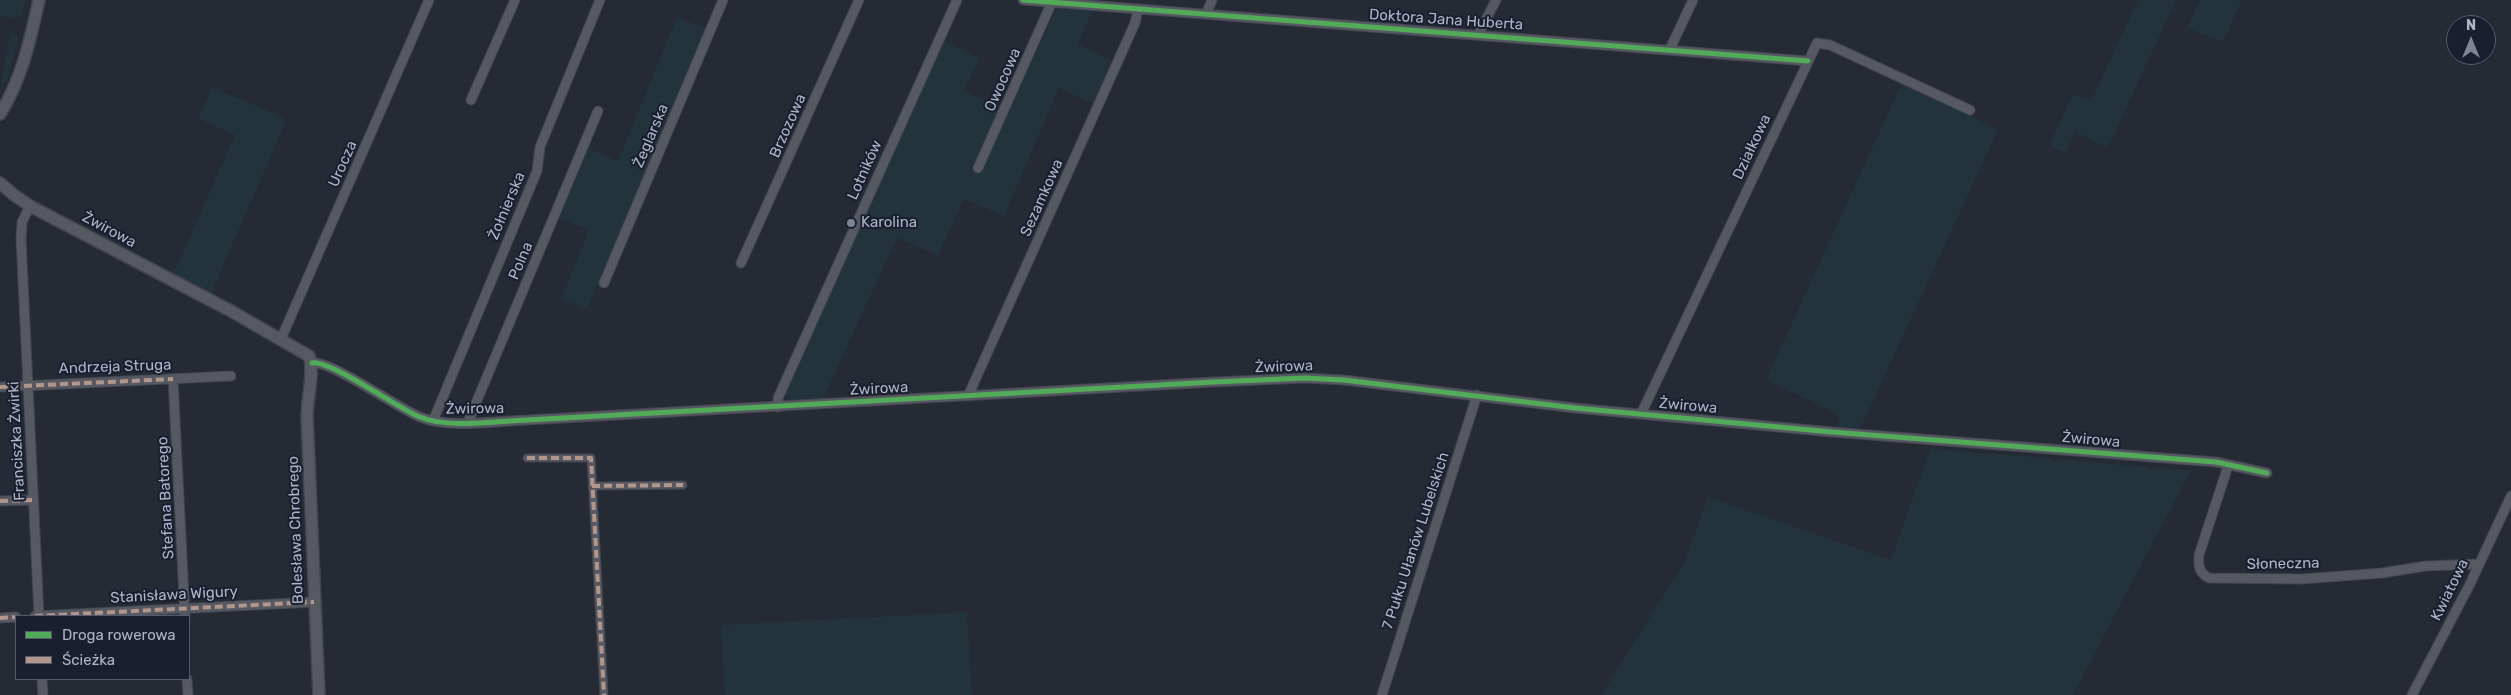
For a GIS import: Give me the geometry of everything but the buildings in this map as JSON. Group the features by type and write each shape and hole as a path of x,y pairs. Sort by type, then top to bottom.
{"street":[{"path":"0,114 14,90 21,72 39,0"},
{"name":"Urocza","path":"281,339 430,0"},
{"path":"471,100 515,0"},
{"name":"Żołnierska","path":"433,421 537,171 540,147 600,0"},
{"name":"Żeglarska","path":"604,283 723,0"},
{"name":"Brzozowa","path":"742,263 859,0"},
{"name":"Lotników","path":"778,407 778,398 957,0"},
{"name":"Doktora Jana Huberta","path":"1023,0 1808,61"},
{"path":"1206,14 1212,0"},
{"path":"1478,35 1496,0"},
{"path":"1670,49 1693,0"},
{"name":"Owocowa","path":"978,168 1052,2"},
{"name":"Sezamkowa","path":"968,396 1135,23 1138,10"},
{"name":"Działkowa","path":"1641,414 1817,43 1830,45 1970,110"},
{"name":"Polna","path":"468,422 598,111"},
{"name":"Żwirowa","path":"0,183 14,196 30,206 281,339 303,352 312,364 317,362 335,370 418,416 433,421 468,422 778,407 1305,378 1344,380 1641,414 2216,462 2267,473"},
{"name":"Franciszka Żwirki","path":"30,206 22,222 21,238 38,615"},
{"name":"Bolesława Chrobrego","path":"312,364 307,404 318,695"},
{"name":"Andrzeja Struga","path":"0,387 231,376"},
{"name":"Stefana Batorego","path":"173,379 185,612"},
{"name":"7 Pułku Ułanów Lubelskich","path":"1382,695 1477,396"},
{"path":"527,458 591,458 604,695"},
{"name":"Słoneczna","path":"2228,466 2199,555 2199,567 2202,575 2209,578 2302,579 2382,573 2426,566 2478,564"},
{"path":"592,486 683,485"},
{"name":"Kwiatowa","path":"2412,695 2511,496"},
{"path":"0,501 33,500"},
{"name":"Stanisława Wigury","path":"75,615 185,612 314,602"},
{"path":"0,618 15,617"},
{"path":"42,680 42,695"},
{"path":"187,680 188,695"}],"shaded area":[{"path":"0,0 25,0 22,15 14,19 0,16"},
{"path":"2138,0 2176,0 2108,148 2075,132 2066,153 2049,145 2073,94 2091,101"},
{"path":"2200,0 2242,0 2223,42 2187,28"},
{"path":"1060,8 1093,10 1078,44 1114,61 1095,105 1059,88 1004,216 964,199 938,256 897,238 823,399 789,400 785,394 944,41 980,58 964,91 1000,107 971,169 981,174 1054,13"},
{"path":"677,17 706,28 587,310 561,299 589,230 557,217 586,147 618,161"},
{"path":"10,32 17,36 18,40 9,75 0,93 8,48"},
{"path":"1903,80 1998,130 1862,425 1856,429 1836,426 1840,418 1836,413 1766,380"},
{"path":"212,87 287,119 211,294 173,275 235,135 198,119"},
{"path":"1930,449 2050,458 2057,463 2058,459 2146,467 2151,470 2154,468 2191,470 2073,695 1601,695 1685,561 1708,497 1891,560"},
{"path":"967,612 972,695 725,695 721,625"}],"marked path":[{"path":"0,387 173,379"},
{"path":"527,458 591,458 604,695"},
{"path":"592,486 683,485"},
{"path":"0,501 33,500"},
{"path":"55,615 314,602"},
{"path":"0,618 15,617"}],"cycle path":[{"path":"1023,0 1808,61"},
{"path":"312,363 321,364 348,376 420,417 444,423 487,423 1305,378 1344,380 1575,408 1832,432 2216,462 2267,473"}],"place":[{"name":"Karolina","path":"851,223"}]}
